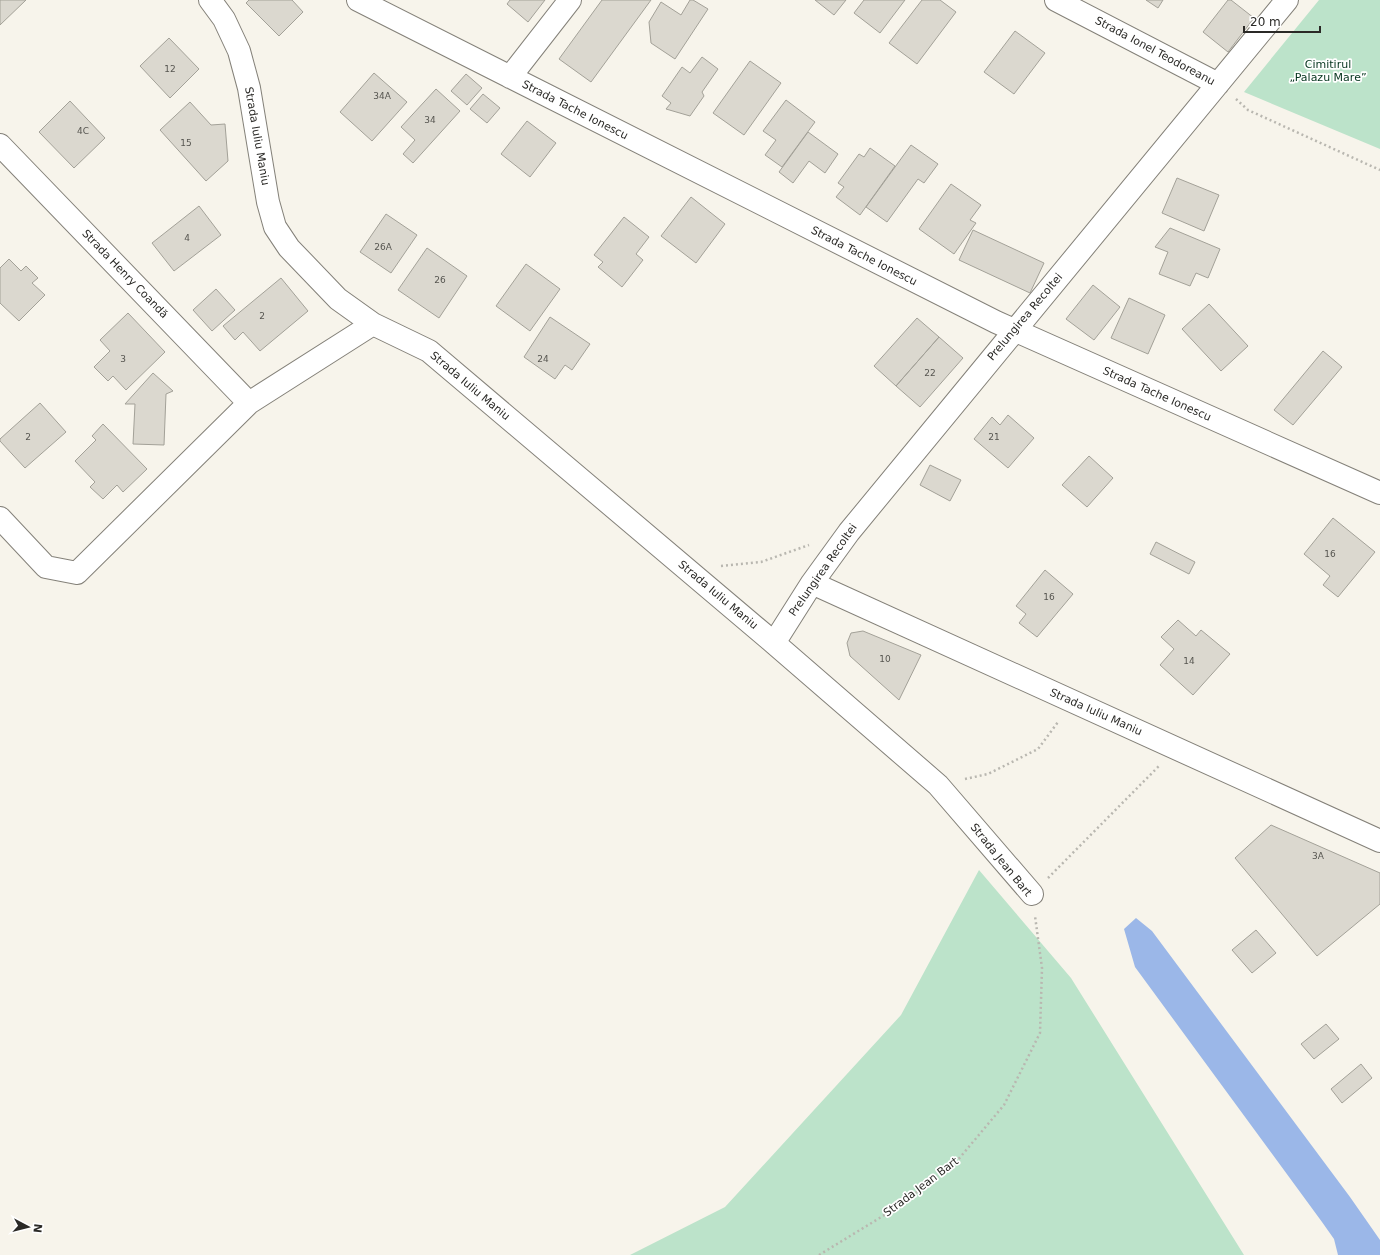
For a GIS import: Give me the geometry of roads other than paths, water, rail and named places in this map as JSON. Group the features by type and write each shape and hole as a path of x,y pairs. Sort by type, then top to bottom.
{"street":[{"name":"Strada Iuliu Maniu","path":"210,0 224,19 239,51 249,88 268,202 274,227 289,248 338,299 373,324 429,351 774,643"},
{"name":"Strada Tache Ionescu","path":"358,0 996,322 1380,493"},
{"path":"510,77 570,0"},
{"name":"Strada Ionel Teodoreanu","path":"1056,0 1218,84"},
{"name":"Prelungirea Recoltei","path":"774,643 812,583 849,532 1287,0"},
{"name":"Strada Henry Coandă","path":"0,145 249,403"},
{"path":"0,518 46,567 77,573 249,403 373,324"},
{"name":"Strada Iuliu Maniu","path":"812,583 1380,841"},
{"name":"Strada Jean Bart","path":"774,643 938,785 1032,894"}],"water":[{"path":"1136,918 1152,931 1350,1197 1380,1240 1380,1255 1338,1255 1334,1239 1135,967 1124,929"}],"park label":[{"name":"Cimitirul „Palazu Mare”","path":"1328,70"}]}
